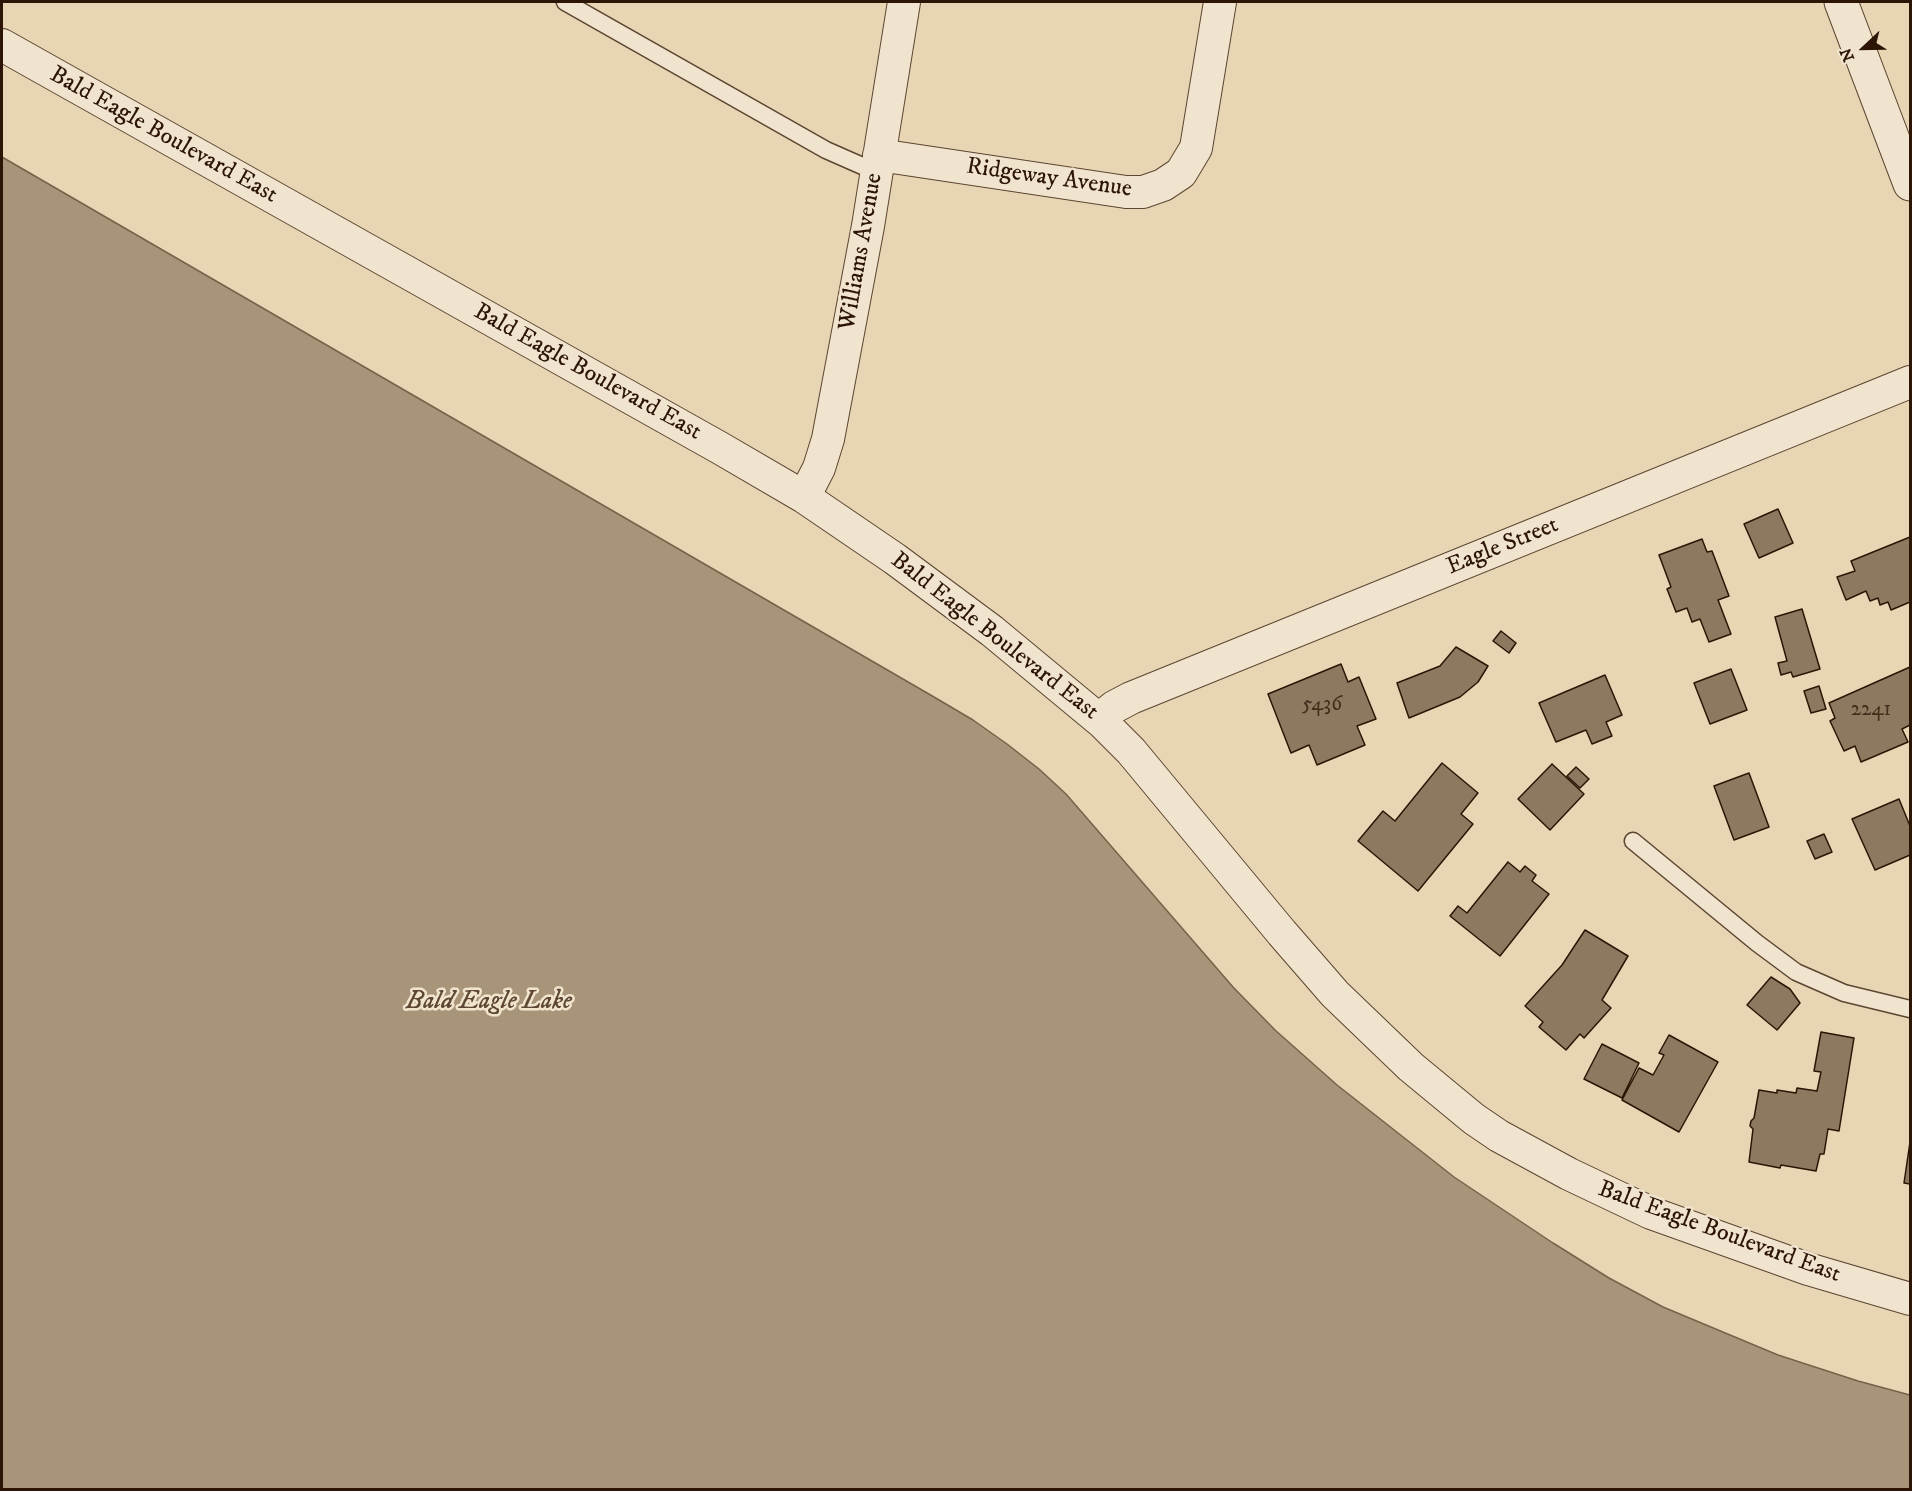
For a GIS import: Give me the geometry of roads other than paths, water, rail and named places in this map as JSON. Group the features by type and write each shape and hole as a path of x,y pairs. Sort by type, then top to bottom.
{"street":[{"name":"Williams Avenue","path":"804,497 819,468 825,449 878,164 904,2"},
{"name":"Ridgeway Avenue","path":"878,164 1126,192 1143,192 1163,185 1181,173 1196,148 1220,2"},
{"path":"1841,2 1911,184"},
{"name":"Bald Eagle Boulevard East","path":"2,45 701,437 804,497 895,559 992,631 1099,719 1131,751 1335,994 1410,1067 1474,1119 1548,1164 1651,1213 1808,1269 1911,1299"},
{"name":"Eagle Street","path":"1099,719 1114,707 1131,698 1911,382"}],"lane":[{"path":"565,2 826,150 878,164"},
{"path":"1633,841 1748,937 1796,972 1845,993 1911,1009"}],"water":[{"name":"Bald Eagle Lake","path":"2,157 973,720 1039,769 1066,794 1233,987 1275,1030 1337,1085 1454,1177 1609,1278 1663,1307 1778,1355 1910,1395 1910,1489 2,1489"}]}
